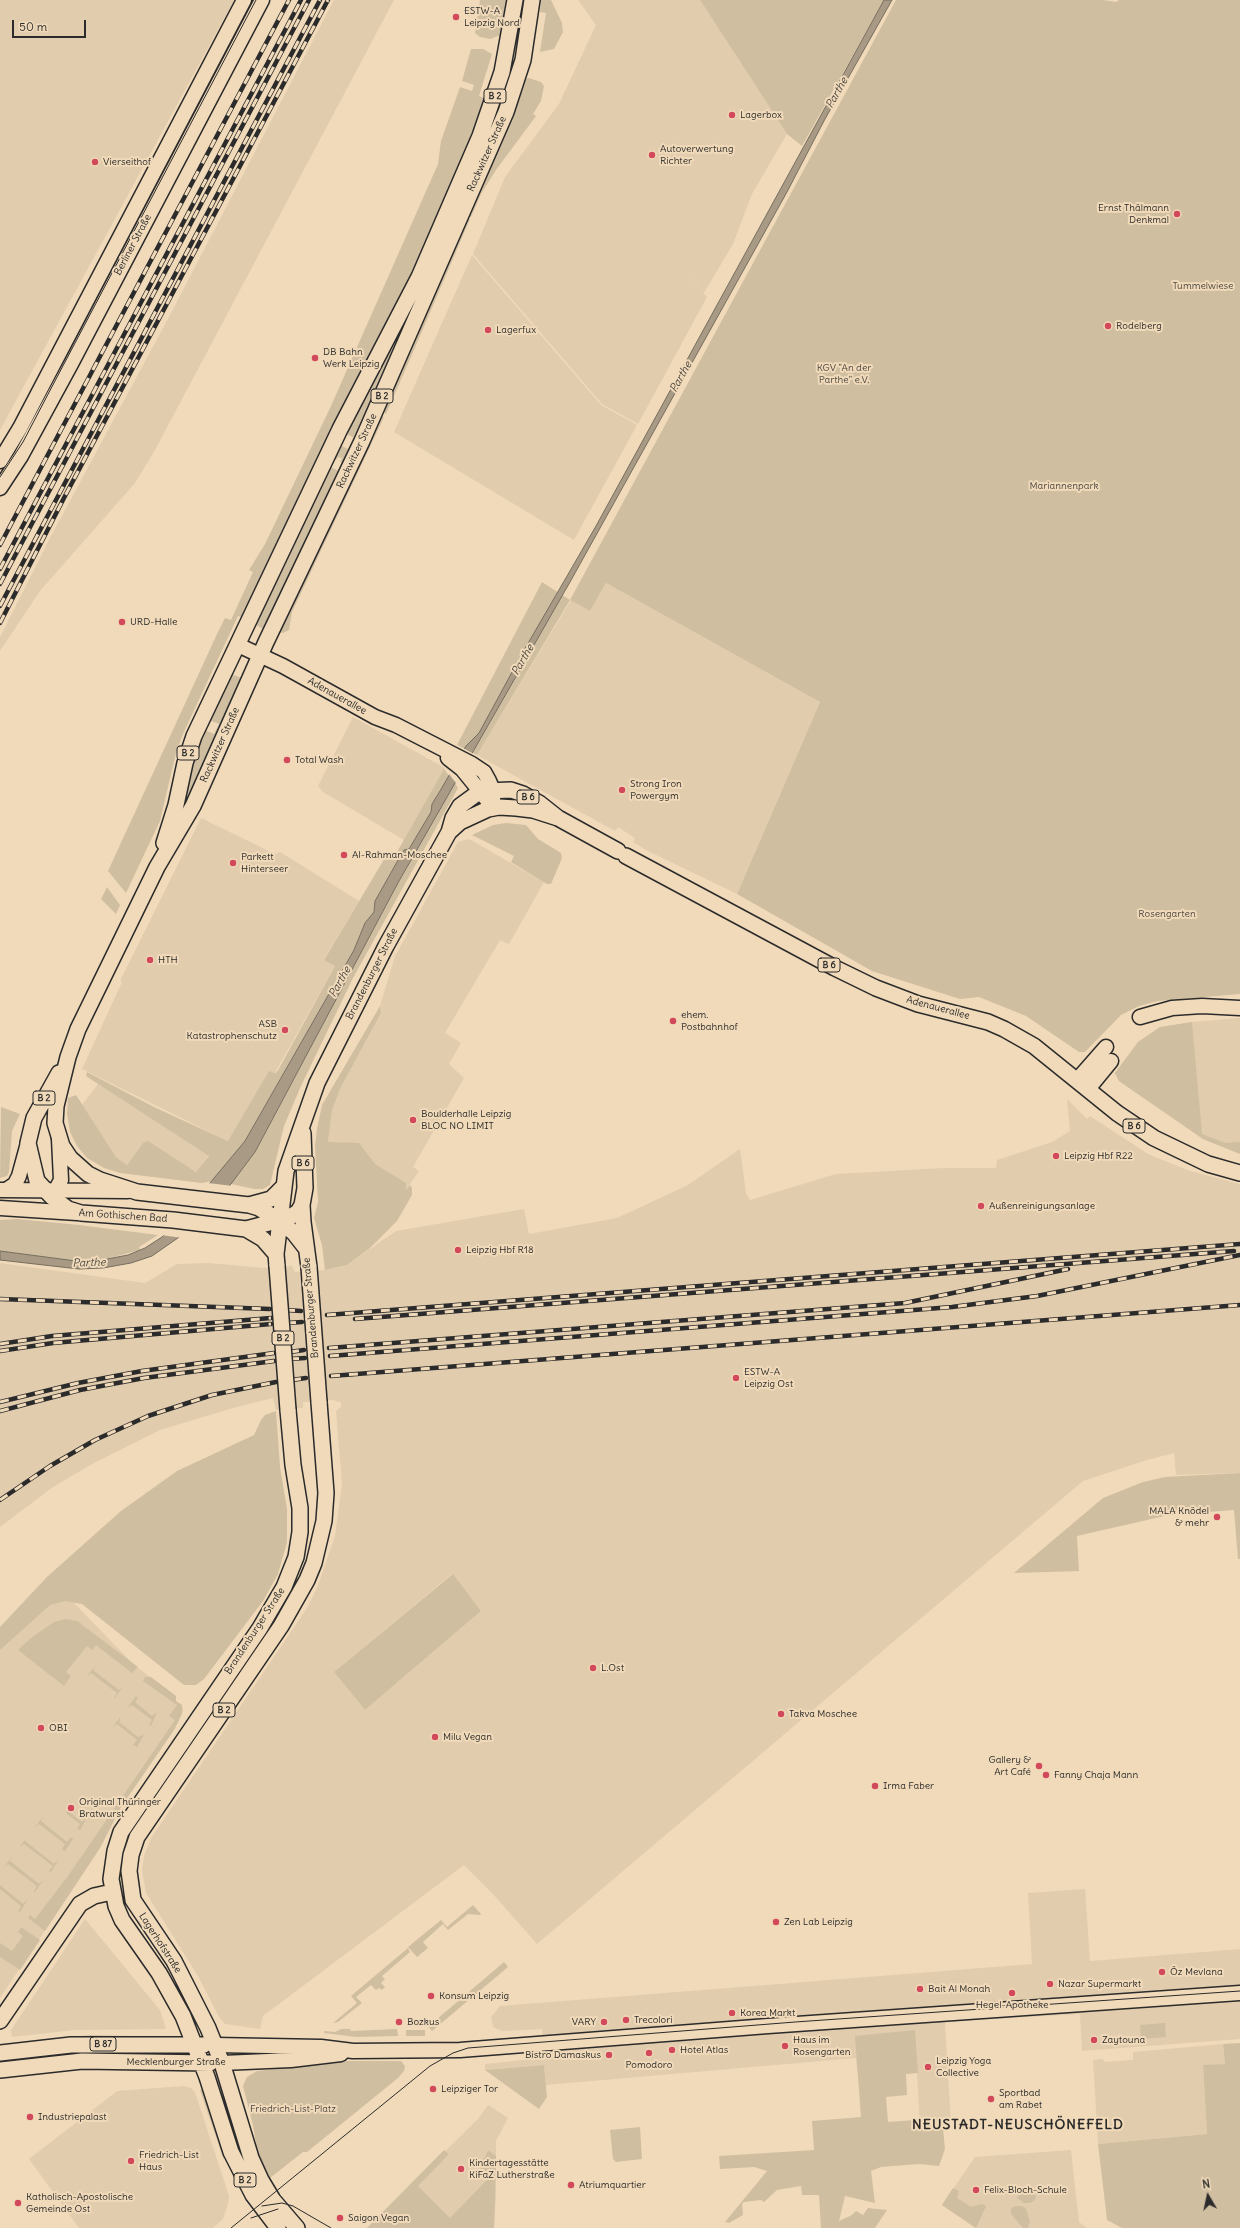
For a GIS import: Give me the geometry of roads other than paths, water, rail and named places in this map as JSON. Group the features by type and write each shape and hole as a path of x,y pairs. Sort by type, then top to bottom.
{"main road":[{"name":"Berliner Straße","path":"0,461 20,428 244,0"},
{"name":"Berliner Straße","path":"0,488 21,456 71,364 262,0"},
{"name":"Rackwitzer Straße","path":"157,867 176,805 185,762 194,736 340,429 419,277 449,209 494,98 504,65 515,0"},
{"name":"Rackwitzer Straße","path":"136,1192 100,1180 82,1170 66,1152 59,1139 56,1123 56,1106 68,1057 78,1029 157,867 193,806 260,655 362,441 508,106 523,60 532,0"},
{"name":"Adenauerallee","path":"238,645 260,655 375,717 396,725 436,746 469,769 484,772 487,791 493,808 533,810 558,818"},
{"name":"Adenauerallee","path":"487,791 511,790 523,794 539,803 558,818 622,854 876,988 913,1002 988,1022 1004,1029 1034,1046 1117,1113 1154,1138 1208,1164 1240,1173"},
{"name":"Brandenburger Straße","path":"112,1892 112,1868 121,1832 260,1628 284,1587 296,1558 300,1532 300,1508 293,1466 277,1260 284,1186 291,1153 316,1083 364,988 449,832 453,818 460,806 487,791"},
{"name":"Brandenburger Straße","path":"449,832 460,822 493,808"},
{"path":"1140,1017 1172,1008 1202,1006 1236,1008"},
{"path":"1082,1084 1106,1047"},
{"name":"Rackwitzer Straße","path":"68,1057 36,1114 31,1126 28,1143 35,1176 68,1209 81,1213"},
{"path":"1082,1084 1111,1061"},
{"name":"Brandenburger Straße","path":"137,1837 282,1626 307,1580 314,1563 324,1521 326,1493 309,1267 305,1247 302,1205 305,1188 303,1120"},
{"path":"36,1210 51,1193 61,1176 59,1139"},
{"path":"3,1190 15,1184 19,1176 28,1143"},
{"path":"249,1205 270,1198 284,1186"},
{"path":"3,1190 51,1193 136,1192"},
{"name":"B 2","path":"136,1192 249,1205 270,1214 280,1221 294,1233 305,1247"},
{"path":"280,1221 294,1215 302,1205"},
{"name":"Am Gothischen Bad","path":"0,1208 173,1220 246,1229 280,1221"},
{"name":"Am Gothischen Bad","path":"246,1229 263,1239 277,1260"},
{"name":"Lagerhofstraße","path":"137,1837 130,1855 129,1871 133,1900 174,1961 215,2045"},
{"path":"0,2021 80,1904 94,1896 112,1892"},
{"name":"Lagerhofstraße","path":"112,1892 122,1920 170,1991 195,2045"},
{"name":"Mecklenburger Straße","path":"0,2053 71,2045 215,2045 321,2047 353,2051 441,2051 1240,1993"},
{"name":"B 2","path":"195,2045 229,2147 267,2203 296,2228"},
{"path":"215,2045 222,2063"},
{"name":"Mecklenburger Straße","path":"0,2070 82,2061 222,2063 291,2060 353,2051"},
{"name":"B 2","path":"222,2063 251,2158 262,2184 267,2203 278,2228"}],"water":[{"name":"Parthe","path":"884,0 892,0 570,582 399,881 255,1152 231,1184 185,1233 152,1256 131,1263 103,1268 79,1269 0,1260 0,1251 76,1261 102,1260 128,1255 145,1248 162,1237 174,1226 245,1141 354,950 365,923 374,912 375,901 401,855 404,850 409,849 431,812 432,804 466,746 479,733 523,652 596,526"}],"tram line":[{"path":"0,477 23,442 256,0"},
{"path":"231,2228 430,2066 453,2053 468,2048 795,2022 1240,1991"},
{"path":"262,2206 282,2203 293,2206 331,2228"},
{"path":"251,2218 278,2209"}],"railway":[{"path":"0,545 289,0"},
{"path":"0,569 301,0"},
{"path":"0,584 309,0"},
{"path":"0,606 320,0"},
{"path":"0,623 65,496 328,0"},
{"path":"327,1315 1240,1244"},
{"path":"355,1319 1234,1251"},
{"path":"330,1356 952,1307 1037,1296 1240,1255"},
{"path":"329,1348 905,1303 1068,1269"},
{"path":"0,1299 270,1309"},
{"path":"331,1376 1240,1305"},
{"path":"286,1310 301,1311"},
{"path":"0,1344 52,1336 271,1318"},
{"path":"287,1323 302,1322"},
{"path":"0,1351 53,1343 271,1324"},
{"path":"290,1352 304,1350"},
{"path":"0,1402 78,1383 142,1371 274,1353"},
{"path":"290,1359 305,1358"},
{"path":"0,1411 80,1390 144,1378 274,1361"},
{"path":"292,1380 306,1378"},
{"path":"0,1500 50,1466 95,1440 148,1416 212,1395 276,1382"}],"place":[{"name":"ESTW-A Leipzig Nord","path":"456,17"},
{"name":"Lagerbox","path":"732,115"},
{"name":"Autoverwertung Richter","path":"652,155"},
{"name":"Vierseithof","path":"95,162"},
{"name":"Ernst Thälmann Denkmal","path":"1177,214"},
{"name":"Rodelberg","path":"1108,326"},
{"name":"Lagerfux","path":"488,330"},
{"name":"DB Bahn Werk Leipzig","path":"315,358"},
{"name":"URD-Halle","path":"122,622"},
{"name":"Total Wash","path":"287,760"},
{"name":"Strong Iron Powergym","path":"622,790"},
{"name":"Al-Rahman-Moschee","path":"344,855"},
{"name":"Parkett Hinterseer","path":"233,863"},
{"name":"HTH","path":"150,960"},
{"name":"ehem. Postbahnhof","path":"673,1021"},
{"name":"ASB Katastrophenschutz","path":"285,1030"},
{"name":"Boulderhalle Leipzig BLOC NO LIMIT","path":"413,1120"},
{"name":"Leipzig Hbf R22","path":"1056,1156"},
{"name":"Außenreinigungsanlage","path":"981,1206"},
{"name":"Leipzig Hbf R18","path":"458,1250"},
{"name":"ESTW-A Leipzig Ost","path":"736,1378"},
{"name":"MALA Knödel & mehr","path":"1217,1517"},
{"name":"L.Ost","path":"593,1668"},
{"name":"Takva Moschee","path":"781,1714"},
{"name":"OBI","path":"41,1728"},
{"name":"Milu Vegan","path":"435,1737"},
{"name":"Gallery & Art Café","path":"1039,1766"},
{"name":"Fanny Chaja Mann","path":"1046,1775"},
{"name":"Irma Faber","path":"875,1786"},
{"name":"Original Thüringer Bratwurst","path":"71,1808"},
{"name":"Zen Lab Leipzig","path":"776,1922"},
{"name":"Öz Mevlana","path":"1162,1972"},
{"name":"Nazar Supermarkt","path":"1050,1984"},
{"name":"Bait Al Monah","path":"920,1989"},
{"name":"Hegel-Apotheke","path":"1012,1993"},
{"name":"Konsum Leipzig","path":"431,1996"},
{"name":"Korea Markt","path":"732,2013"},
{"name":"Trecolori","path":"626,2020"},
{"name":"Bozkus","path":"399,2022"},
{"name":"VARY","path":"604,2022"},
{"name":"Zaytouna","path":"1094,2040"},
{"name":"Haus im Rosengarten","path":"785,2046"},
{"name":"Hotel Atlas","path":"672,2050"},
{"name":"Pomodoro","path":"649,2053"},
{"name":"Bistro Damaskus","path":"609,2055"},
{"name":"Leipzig Yoga Collective","path":"928,2067"},
{"name":"Leipziger Tor","path":"433,2089"},
{"name":"Sportbad am Rabet","path":"991,2099"},
{"name":"Industriepalast","path":"30,2117"},
{"name":"Friedrich-List Haus","path":"131,2161"},
{"name":"Kindertagesstätte KiFaZ Lutherstraße","path":"461,2169"},
{"name":"Atriumquartier","path":"571,2185"},
{"name":"Felix-Bloch-Schule","path":"976,2190"},
{"name":"Katholisch-Apostolische Gemeinde Ost","path":"18,2203"},
{"name":"Saigon Vegan","path":"340,2218"}],"district":[{"name":"NEUSTADT-NEUSCHÖNEFELD","path":"1018,2125"}],"park label":[{"name":"Tummelwiese","path":"1203,286"},
{"name":"KGV \"An der Parthe\" e.V.","path":"844,374"},
{"name":"Mariannenpark","path":"1064,486"},
{"name":"Rosengarten","path":"1167,914"},
{"name":"Friedrich-List-Platz","path":"293,2109"}]}
